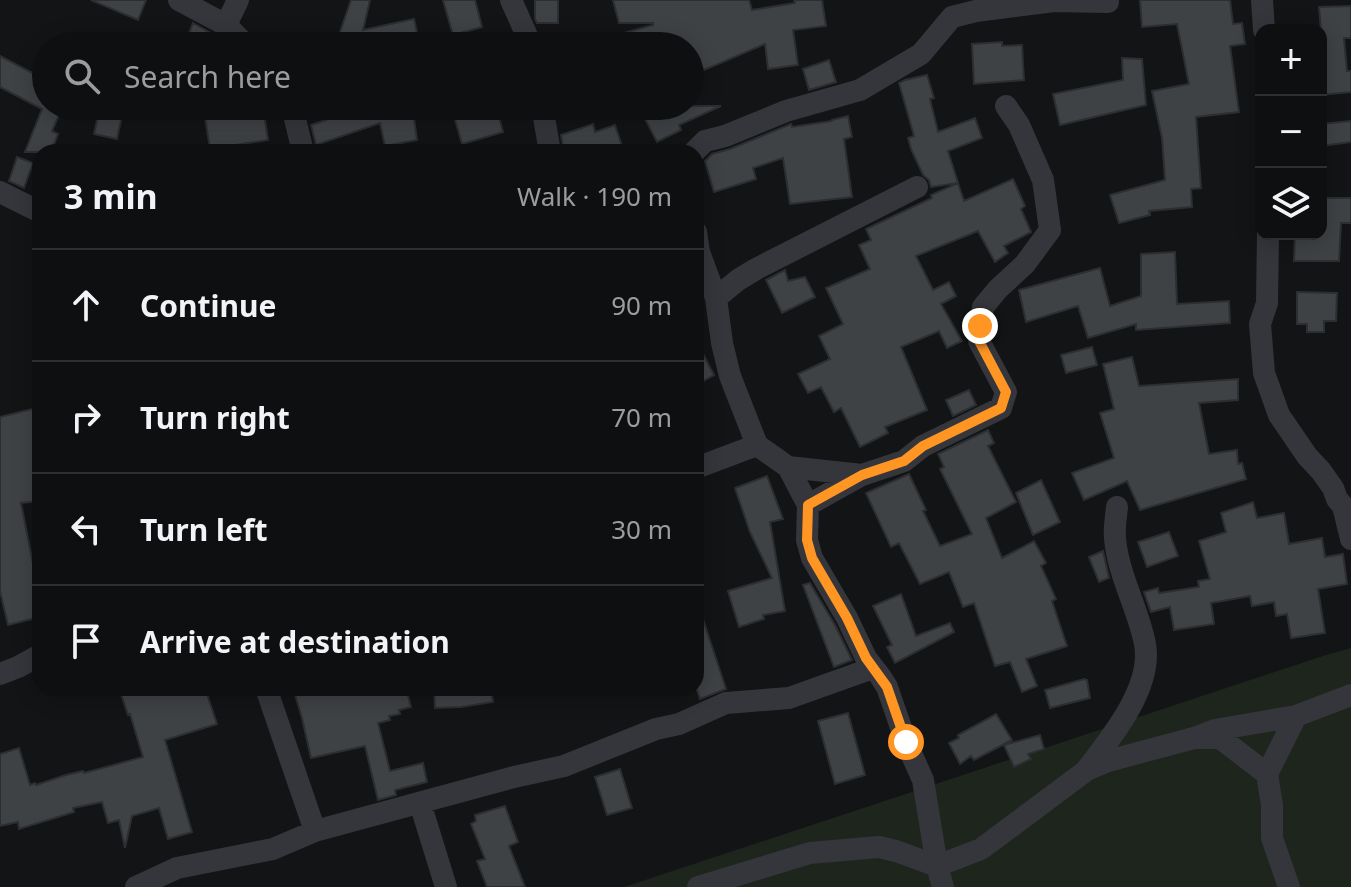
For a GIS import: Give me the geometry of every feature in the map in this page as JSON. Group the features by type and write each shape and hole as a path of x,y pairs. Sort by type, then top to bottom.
{"street":[{"path":"179,0 226,25 233,32"},
{"path":"226,25 238,0"},
{"path":"511,0 525,32"},
{"path":"530,0 531,32"},
{"path":"1262,0 1264,24"},
{"path":"702,144 786,111 860,90 921,54 948,8 976,11 1054,1 1108,2"},
{"path":"808,505 862,475 904,461 923,446 1001,408 1006,392 979,341 983,307 1025,264 1050,230 1043,180 1019,125 1006,106"},
{"path":"295,120 301,144"},
{"path":"544,120 549,144"},
{"path":"716,298 756,269 917,187"},
{"path":"0,192 32,208"},
{"path":"1268,240 1267,303 1260,324 1264,373 1279,415 1343,506 1351,539"},
{"path":"704,266 716,298 730,376 757,445 788,467 808,505 807,540 812,558 866,658 887,687 923,780 940,876"},
{"path":"704,465 757,445"},
{"path":"788,467 862,475"},
{"path":"1087,770 1123,721 1136,696 1144,670 1146,647 1115,538 1117,507"},
{"path":"0,674 32,659"},
{"path":"136,887 177,868 273,849 315,831 564,766 656,729 679,724 726,703 789,698 873,668"},
{"path":"940,876 1087,770 1215,730 1296,716 1351,695"},
{"path":"269,696 315,831"},
{"path":"1289,887 1272,838 1272,805 1267,774 1296,716"},
{"path":"1194,738 1220,738 1267,774"},
{"path":"420,803 446,887"},
{"path":"698,887 810,853 879,847 896,851 940,876"}],"shaded area":[{"path":"1351,648 1351,887 624,887 1323,656"}],"building":[{"path":"91,0 146,0 138,20"},
{"path":"351,0 370,0 363,30 414,19 417,32 340,32"},
{"path":"443,0 475,0 482,27 452,32"},
{"path":"535,0 558,0 558,23 537,23"},
{"path":"613,0 749,0 752,10 795,3 794,0 822,0 826,26 793,30 798,65 768,69 765,44 704,70 704,32 628,32 653,23 619,23"},
{"path":"1140,0 1230,0 1233,24 1242,23 1245,44 1230,46 1239,112 1196,117 1201,188 1191,189 1192,207 1149,211 1150,215 1119,223 1110,195 1165,180 1162,138 1152,91 1189,84 1177,24 1142,27"},
{"path":"1351,6 1351,38 1344,38 1347,71 1351,71 1351,92 1327,94 1327,24 1320,24 1319,7"},
{"path":"193,23 209,32 189,32"},
{"path":"1002,42 1002,46 1022,45 1024,80 974,84 972,44"},
{"path":"0,56 32,73 32,104 0,87"},
{"path":"1122,58 1142,59 1146,105 1060,125 1053,94 1123,80"},
{"path":"829,60 836,82 809,90 803,69"},
{"path":"927,75 934,98 930,99 938,132 975,118 982,138 948,151 958,183 931,187 911,149 908,138 914,136 899,83"},
{"path":"704,106 721,106 704,114"},
{"path":"848,116 852,137 844,139 852,197 790,204 783,158 753,168 756,179 714,192 705,161 712,154 791,124 792,127"},
{"path":"38,120 57,120 52,131 58,134 54,144 32,144 32,152 25,152"},
{"path":"97,120 121,120 117,139 94,134"},
{"path":"205,120 265,120 268,140 209,144"},
{"path":"326,120 414,120 417,140 385,144 380,123 316,144 311,125"},
{"path":"455,120 500,120 503,132 462,144"},
{"path":"646,120 690,120 679,125 681,130 657,142"},
{"path":"1351,121 1351,142 1327,145 1327,123"},
{"path":"593,124 595,132 615,125 621,144 563,144 561,135"},
{"path":"17,157 32,163 24,188 9,181"},
{"path":"1013,179 1025,206 1021,209 1031,232 1004,246 1008,253 995,262 978,231 916,256 933,290 949,282 956,296 941,304 962,341 947,348 939,331 901,347 927,410 885,427 888,433 860,447 841,408 834,412 821,387 808,393 798,374 830,359 819,336 843,324 826,288 870,269 859,245 871,240 866,229 958,183 964,201"},
{"path":"1327,198 1351,198 1351,223 1341,223 1339,261 1294,261 1295,240 1327,240"},
{"path":"1175,252 1177,304 1229,301 1230,323 1136,330 1136,324 1088,338 1078,306 1026,322 1019,290 1100,268 1110,306 1141,296 1141,254"},
{"path":"785,270 788,281 805,277 815,297 782,313 766,280"},
{"path":"1297,292 1337,293 1336,321 1324,321 1324,332 1307,332 1307,324 1297,324"},
{"path":"1092,347 1097,365 1066,373 1061,355"},
{"path":"704,356 714,375 704,381"},
{"path":"1132,357 1139,386 1238,379 1238,400 1199,403 1209,454 1237,450 1238,464 1242,463 1246,479 1140,510 1127,481 1084,500 1072,473 1114,458 1100,413 1114,409 1103,364"},
{"path":"969,390 976,405 953,416 946,400"},
{"path":"32,409 32,502 21,503 32,559 32,619 8,625 0,591 0,417"},
{"path":"988,430 994,443 988,446 1016,502 986,518 1002,558 1034,541 1046,563 1041,566 1056,599 1052,601 1067,646 1026,659 1037,686 1022,692 1010,662 995,666 974,603 963,607 949,572 920,584 899,543 891,547 866,493 909,474 940,546 972,534 940,469 944,467 938,454"},
{"path":"767,476 783,519 770,522 785,611 763,615 764,619 739,627 728,591 772,578 750,532 735,488"},
{"path":"1041,480 1060,522 1033,535 1016,493"},
{"path":"1253,502 1257,518 1284,513 1289,544 1322,538 1325,557 1343,554 1347,584 1318,589 1325,633 1291,638 1287,614 1276,616 1274,602 1252,606 1250,596 1211,603 1214,624 1174,630 1170,607 1151,612 1144,592 1158,588 1159,593 1199,587 1198,581 1210,579 1199,541 1226,532 1221,513"},
{"path":"1169,532 1178,556 1147,567 1138,542"},
{"path":"1103,551 1109,578 1099,582 1089,557"},
{"path":"810,583 852,660 834,667 803,585"},
{"path":"901,594 916,636 950,623 954,632 895,663 887,647 892,645 873,606"},
{"path":"704,622 726,689 700,699 699,696 704,696"},
{"path":"1087,680 1090,698 1050,708 1045,690"},
{"path":"122,696 208,696 217,724 165,740 192,832 168,839 159,808 132,816 125,848 119,820 108,823 102,802 73,808 74,812 19,829 18,822 0,826 0,754 19,748 30,785 143,757"},
{"path":"295,696 408,696 411,707 389,716 390,720 378,723 390,771 423,763 427,782 395,790 396,795 378,800 365,746 311,758"},
{"path":"434,696 492,696 493,702 435,708"},
{"path":"848,713 865,775 835,784 818,721"},
{"path":"996,714 1012,740 974,760 971,756 960,764 949,743"},
{"path":"1040,735 1044,749 1028,754 1031,759 1014,767 1004,745"},
{"path":"620,769 632,808 607,815 595,777"},
{"path":"505,806 518,842 509,846 525,887 487,887 477,861 485,859 471,824 476,821 475,815"}],"route":[{"path":"906,742 887,687 866,658 812,558 807,540 808,505 862,475 904,461 923,446 1001,408 1006,392 979,341 980,326"}]}
